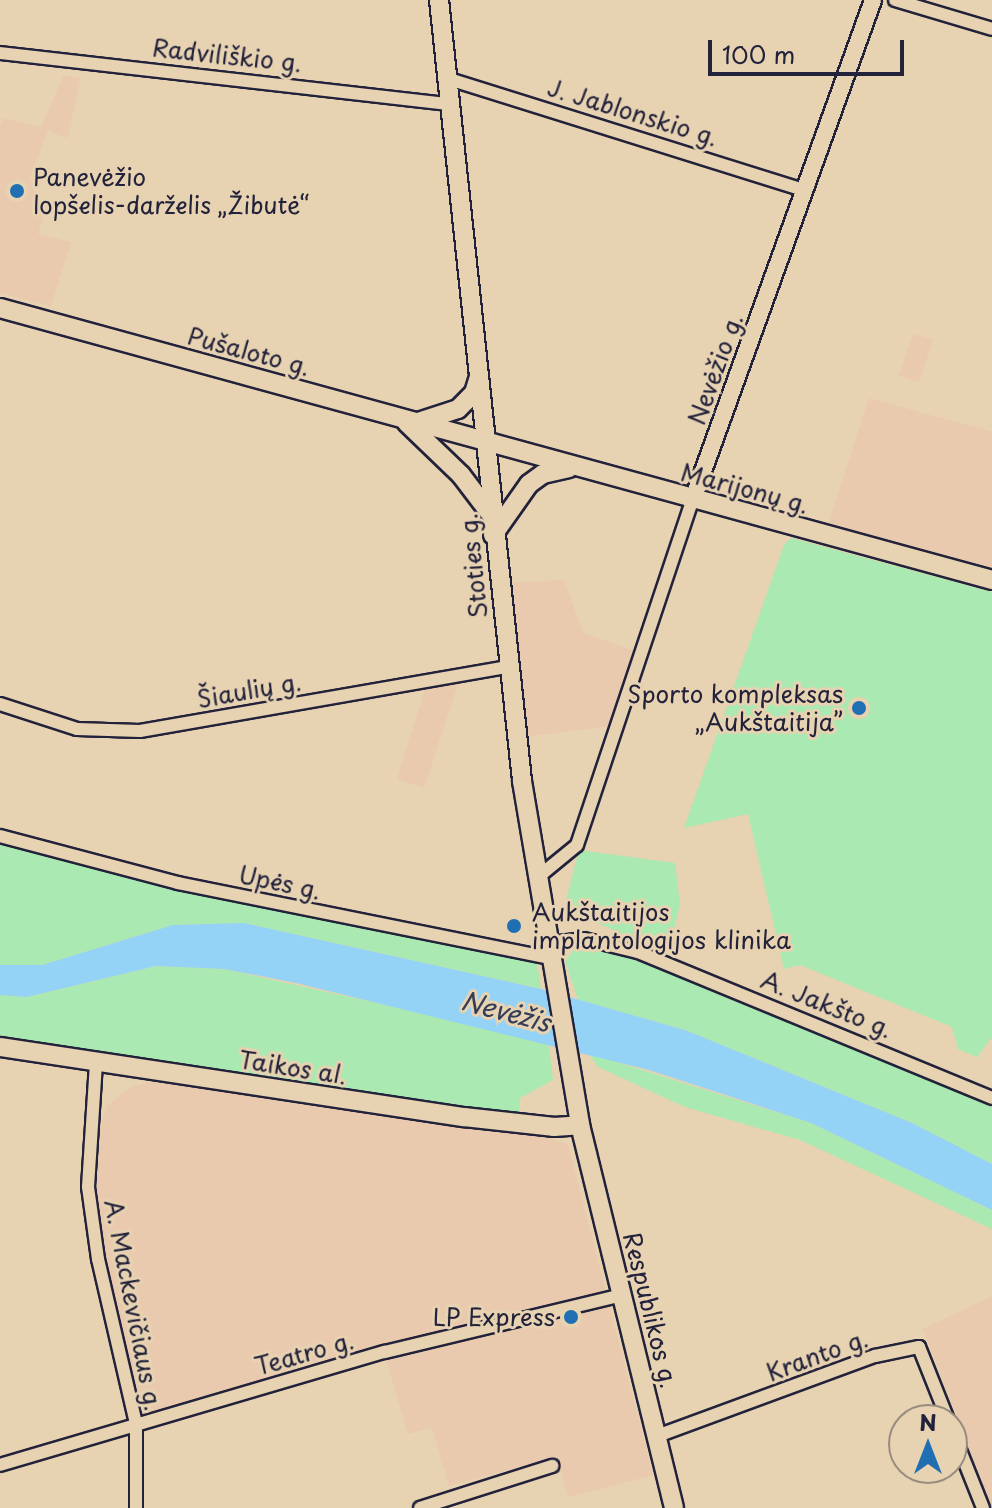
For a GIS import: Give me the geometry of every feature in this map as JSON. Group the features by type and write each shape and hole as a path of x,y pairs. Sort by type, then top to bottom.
{"main road":[{"name":"Stoties g.","path":"439,0 508,667 538,877 559,983 580,1125"},
{"name":"Pušaloto g.","path":"0,308 486,442"},
{"path":"408,421 458,409 474,393 479,374"},
{"path":"408,421 461,475 493,526 529,484 555,469 575,467"},
{"name":"Marijonų g.","path":"486,442 992,580"},
{"name":"Taikos al.","path":"0,1047 464,1117 554,1127 580,1125"},
{"name":"Respublikos g.","path":"580,1125 674,1508"}],"street":[{"name":"Nevėžio g.","path":"538,877 577,845 693,499 873,0"},
{"path":"895,0 992,29"},
{"name":"Radviliškio g.","path":"0,53 449,104"},
{"name":"J. Jablonskio g.","path":"446,78 806,191"},
{"name":"Šiaulių g.","path":"0,704 77,729 140,731 508,667"},
{"name":"Upės g.","path":"0,836 178,883 553,951"},
{"name":"A. Jakšto g.","path":"553,951 599,940 638,952 992,1098"},
{"name":"A. Mackevičiaus g.","path":"96,1063 88,1187 101,1275 136,1424 136,1508"},
{"name":"Teatro g.","path":"0,1465 439,1339 623,1295"},
{"name":"Kranto g.","path":"657,1436 875,1356 919,1347 942,1404"},
{"path":"420,1508 552,1466"},
{"path":"968,1470 983,1508"}],"shaded area":[{"name":"Panevėžio lopšelis-darželis „Žibutė“","path":"64,75 80,78 67,138 48,131 30,177 38,204 45,207 38,234 71,242 51,306 0,293 0,126 3,118 41,127"},
{"path":"913,334 933,340 919,382 899,376"},
{"path":"869,398 992,432 992,568 828,525"},
{"path":"564,580 583,633 641,653 617,725 525,737 505,583"},
{"path":"458,684 424,788 397,779 425,690"},
{"path":"153,1081 535,1134 568,1144 653,1475 568,1497 557,1457 449,1486 432,1428 408,1434 382,1347 141,1416 103,1260 92,1182 93,1148 107,1106 131,1087"},
{"path":"992,1296 992,1508 968,1446 968,1404 952,1404 923,1329"}],"green space":[{"name":"Sporto kompleksas „Aukštaitija”","path":"791,538 992,592 992,1037 977,1057 958,1049 952,1027 800,965 784,969 748,814 684,828 784,545"},
{"path":"0,836 358,925 537,963 541,989 244,923 173,925 42,965 0,965"},
{"path":"579,850 675,863 680,905 672,936 647,944 571,912 566,900"},
{"path":"592,947 627,954 992,1107 992,1164 912,1123 685,1030 578,1000 565,961 574,949"},
{"path":"156,966 224,969 548,1041 553,1080 520,1098 519,1114 0,1037 0,995 27,997"},
{"path":"588,1053 811,1123 992,1210 992,1229 800,1140 685,1107 598,1067"}],"water":[{"name":"Nevėžis","path":"244,923 541,989 685,1030 912,1123 992,1164 992,1210 811,1123 649,1070 296,983 224,969 156,966 27,997 0,995 0,965 42,965 173,925"}],"place":[{"name":"Panevėžio lopšelis-darželis „Žibutė“","path":"17,191"},
{"name":"Sporto kompleksas „Aukštaitija”","path":"859,708"},
{"name":"Aukštaitijos implantologijos klinika","path":"514,926"},
{"name":"LP Express","path":"571,1317"}]}
